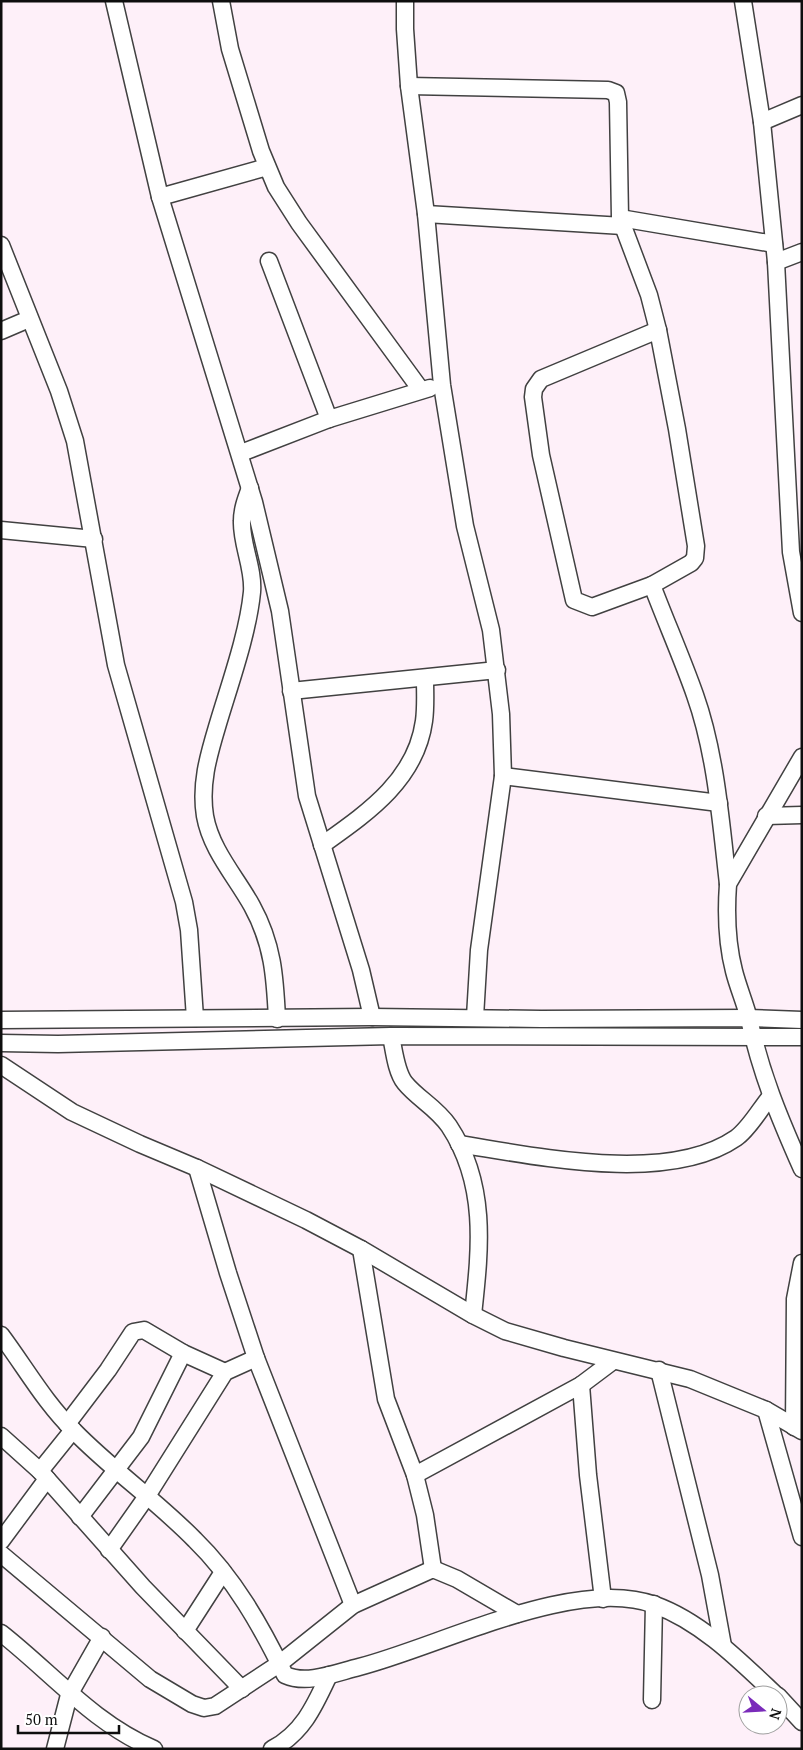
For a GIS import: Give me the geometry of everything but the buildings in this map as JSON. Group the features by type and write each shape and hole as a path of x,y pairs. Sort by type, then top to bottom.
{"street":[{"path":"114,1 160,197 241,453 250,488 280,611 307,796 361,970 372,1017"},
{"path":"221,1 230,49 267,167 276,187 299,222 421,390"},
{"path":"405,1 409,86 426,214 442,385 455,475 465,526 485,602 497,670 503,776 479,950 475,1018"},
{"path":"743,1 762,122 776,262 802,613"},
{"path":"409,86 608,90 616,93 618,102 621,222 649,295 658,330 677,429 696,546 695,558 691,563 652,584 592,607 574,600 541,455 533,397 534,389 541,379 658,330"},
{"path":"762,122 802,106"},
{"path":"160,197 267,167"},
{"path":"426,214 621,222 774,244"},
{"path":"1,246 59,391 75,441 116,665 184,902 189,930 195,1018"},
{"path":"776,262 802,252"},
{"path":"269,261 329,419"},
{"path":"1,331 29,318"},
{"path":"241,453 329,419 442,385"},
{"path":"250,488 243,508 242,522 252,591 240,645 210,753 203,793 205,817 214,844 253,907 268,941 274,963 273,1019 270,1039"},
{"path":"1,530 94,539"},
{"path":"652,584 696,696 703,723 719,803 728,884 727,907 733,970 770,1096 802,1169"},
{"path":"291,690 497,670"},
{"path":"322,845 374,808 398,782 412,759 422,734 425,719 425,678"},
{"path":"728,884 802,757"},
{"path":"503,776 719,803"},
{"path":"766,816 802,815"},
{"path":"1,1020 372,1017 748,1018 802,1020"},
{"path":"391,1036 405,1083 438,1113 459,1144 471,1178 480,1230 473,1316"},
{"path":"1,1043 58,1044 391,1036 802,1037"},
{"path":"1,1065 72,1112 197,1168 361,1249 473,1316 513,1333 613,1361 660,1370 690,1379 766,1410 798,1429"},
{"path":"459,1144 600,1164 683,1160 707,1153 738,1137 770,1096"},
{"path":"197,1168 228,1273 256,1358 353,1605"},
{"path":"361,1249 386,1399 415,1475 425,1515 433,1569"},
{"path":"798,1429 795,1299 802,1263"},
{"path":"1,1541 43,1475 70,1427 133,1332 144,1330 183,1353 225,1372"},
{"path":"4,1347 70,1427 116,1472 147,1496 195,1540 223,1572 258,1622 285,1675 300,1680 330,1675 374,1664 516,1614 575,1600 628,1598 654,1604 675,1614 723,1646 765,1685"},
{"path":"80,1517 116,1472 144,1430 183,1353"},
{"path":"109,1550 147,1496 225,1372 256,1358"},
{"path":"415,1475 581,1385 613,1361"},
{"path":"660,1370 706,1557 723,1646"},
{"path":"581,1385 588,1475 603,1599"},
{"path":"766,1410 802,1537"},
{"path":"1,1437 43,1475 109,1550 242,1689"},
{"path":"1,1554 102,1637 125,1660 150,1679 192,1704 204,1708 215,1706 279,1664 353,1605 433,1569 457,1579 516,1614"},
{"path":"185,1631 223,1572"},
{"path":"652,1700 654,1604"},
{"path":"1,1633 37,1662 69,1695 112,1726 154,1749"},
{"path":"55,1749 69,1695 102,1637"},
{"path":"272,1749 289,1739 298,1730 310,1714 330,1675"},
{"path":"788,1707 802,1722"}]}
